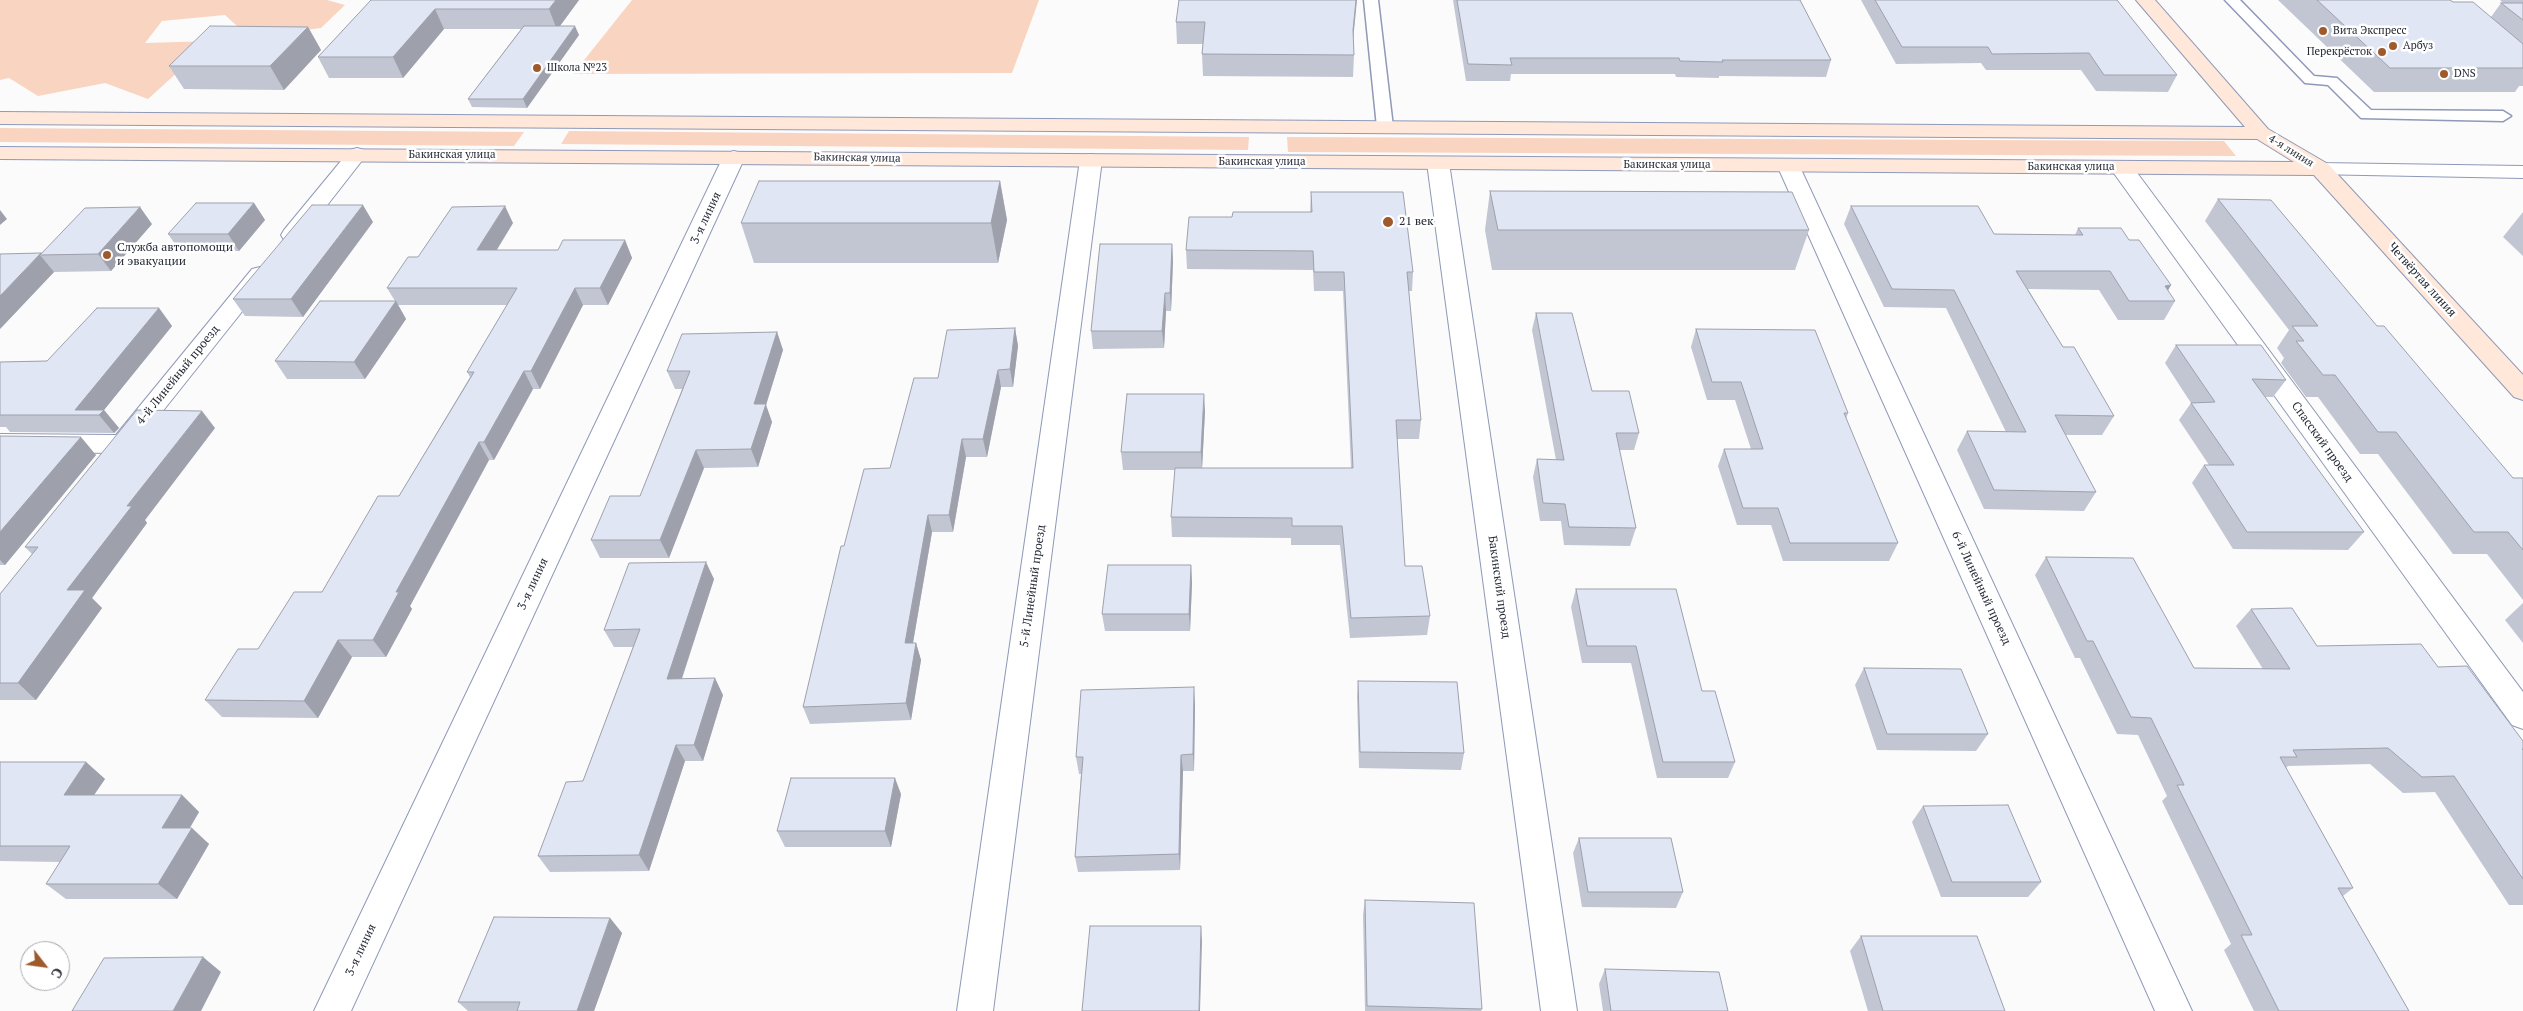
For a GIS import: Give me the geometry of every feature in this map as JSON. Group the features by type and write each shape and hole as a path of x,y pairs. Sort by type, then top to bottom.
{"street":[{"path":"2144,0 2261,133"},
{"path":"0,118 561,120 1273,127 2261,133"},
{"path":"537,155 561,120"},
{"path":"1272,162 1273,127"},
{"name":"4-я линия","path":"2261,133 2320,169"},
{"name":"Бакинская улица","path":"0,153 537,155 2121,167 2523,172"},
{"name":"4-й Линейный проезд","path":"104,467 357,154"},
{"name":"3-я линия","path":"332,1011 734,157"},
{"name":"5-й Линейный проезд","path":"975,1011 1091,160"},
{"name":"Бакинский проезд","path":"1438,163 1560,1011"},
{"name":"6-й Линейный проезд","path":"1788,165 2174,1011"},
{"name":"Спасский проезд","path":"2121,167 2523,716"},
{"name":"Четвёртая линия","path":"2320,169 2523,391"},
{"path":"0,443 122,444"}],"lane":[{"path":"1371,0 1385,127"},
{"path":"2232,0 2310,80 2332,81 2367,115 2503,116"}],"shaded area":[{"path":"0,0 327,0 345,5 321,28 249,37 225,15 162,21 145,43 212,41 148,99 105,83 38,96 9,78 0,80"},
{"path":"632,0 1039,0 1012,73 573,74"},
{"path":"0,128 524,132 514,146 0,142"},
{"path":"569,131 1249,137 1248,150 561,144"},
{"path":"1287,137 2224,141 2236,156 1288,152"}],"building":[{"path":"371,0 556,0 549,9 435,9 393,57 318,57"},
{"path":"1179,0 1356,0 1353,30 1354,55 1202,54 1205,22 1176,22"},
{"path":"1457,0 1800,0 1831,60 1722,60 1723,62 1680,61 1679,58 1510,58 1512,65 1468,64"},
{"path":"1875,0 2117,0 2177,75 2104,75 2089,53 1992,54 1988,47 1902,47"},
{"path":"2317,0 2450,0 2453,2 2473,2 2523,44 2523,68 2390,68"},
{"path":"2501,3 2523,3 2523,20"},
{"path":"210,26 308,27 270,66 169,66"},
{"path":"524,26 575,26 523,99 468,99"},
{"path":"759,181 1000,181 991,223 741,223"},
{"path":"1490,191 1792,192 1809,230 1498,230"},
{"path":"1311,192 1403,192 1413,272 1407,272 1421,420 1396,420 1405,566 1422,566 1430,616 1351,618 1342,526 1292,526 1292,518 1171,517 1175,468 1353,468 1344,272 1314,272 1313,251 1186,250 1189,217 1232,217 1233,212 1312,212"},
{"path":"2218,199 2271,200 2377,326 2384,326 2513,478 2523,478 2523,550 2508,532 2474,532 2396,432 2378,432 2335,375 2323,375 2296,341 2304,341 2292,326 2318,326"},
{"path":"196,203 254,203 228,234 168,234"},
{"path":"312,205 363,205 291,299 233,299"},
{"path":"505,206 477,250 558,250 563,240 625,240 600,288 575,288 531,371 524,371 484,442 479,442 396,592 399,592 373,640 338,640 304,701 205,700 238,649 258,649 294,592 322,592 378,496 399,496 474,372 467,372 517,288 387,288 408,257 418,257 452,207"},
{"path":"1851,206 1978,206 1994,234 2083,235 2078,228 2121,228 2129,240 2139,240 2171,285 2165,286 2175,301 2129,301 2110,271 2016,271 2063,347 2074,347 2114,416 2055,415 2096,492 1994,490 1967,431 2026,432 1954,290 1892,289"},
{"path":"140,207 98,254 40,255 85,208"},
{"path":"1100,244 1172,244 1170,293 1165,293 1162,331 1091,331"},
{"path":"41,253 0,296 0,254"},
{"path":"320,301 396,301 354,362 275,361"},
{"path":"97,308 159,308 75,410 104,410 99,415 0,415 0,362 47,361"},
{"path":"1536,313 1572,313 1592,391 1629,391 1639,433 1616,433 1636,528 1569,527 1565,504 1543,503 1537,459 1564,460"},
{"path":"1015,328 1010,369 998,370 983,439 962,439 949,515 928,515 905,643 916,643 906,703 803,707 841,546 844,546 864,469 890,468 914,378 938,378 947,330"},
{"path":"1696,329 1815,330 1848,413 1844,413 1898,543 1790,543 1778,508 1743,508 1724,449 1763,449 1741,382 1712,382"},
{"path":"777,332 754,404 766,404 751,449 696,450 660,540 591,540 610,496 640,496 690,371 667,371 682,334"},
{"path":"2176,345 2261,345 2286,380 2252,379 2364,532 2247,532 2204,465 2234,465 2191,403 2215,402"},
{"path":"1127,394 1204,394 1201,452 1121,452"},
{"path":"137,410 202,411 127,506 132,506 67,590 85,590 18,683 0,683 0,594 38,547 25,547"},
{"path":"0,436 81,437 0,532"},
{"path":"2046,557 2133,558 2194,668 2290,669 2251,609 2292,608 2317,646 2421,644 2438,667 2467,666 2523,741 2523,879 2454,776 2422,777 2388,748 2293,750 2297,757 2280,757 2353,888 2338,888 2409,1011 2279,1011 2241,935 2252,935 2177,785 2184,785 2151,718 2131,717 2093,641 2087,641"},
{"path":"706,562 667,679 715,678 694,745 676,745 639,855 538,856 566,782 583,781 640,629 604,630 629,563"},
{"path":"1108,565 1191,565 1189,614 1102,614"},
{"path":"1576,589 1676,589 1702,691 1715,691 1735,762 1663,762 1636,646 1587,646"},
{"path":"1864,668 1961,669 1988,734 1887,734"},
{"path":"1358,681 1457,682 1464,753 1360,752"},
{"path":"1194,687 1193,754 1181,755 1179,854 1075,857 1083,757 1076,757 1081,690"},
{"path":"0,762 86,762 64,795 182,795 162,828 192,828 158,884 46,884 70,846 0,846"},
{"path":"791,778 895,778 885,831 777,831"},
{"path":"2008,805 2041,882 1952,882 1923,806"},
{"path":"1579,838 1671,838 1683,892 1588,892"},
{"path":"1365,900 1474,903 1482,1009 1367,1006"},
{"path":"494,917 610,918 577,1011 517,1011 520,1002 458,1002"},
{"path":"1090,926 1201,926 1199,1011 1082,1011"},
{"path":"1861,936 1977,936 2005,1011 1883,1011"},
{"path":"203,957 173,1011 72,1011 104,958"},
{"path":"1605,969 1719,972 1728,1011 1611,1011"}],"place":[{"name":"Вита Экспресс","path":"2323,31"},
{"name":"Арбуз","path":"2393,46"},
{"name":"Перекрёсток","path":"2382,52"},
{"name":"Школа №23","path":"537,68"},
{"name":"DNS","path":"2444,74"},
{"name":"21 век","path":"1388,222"},
{"name":"Служба автопомощи и эвакуации","path":"107,255"}]}
